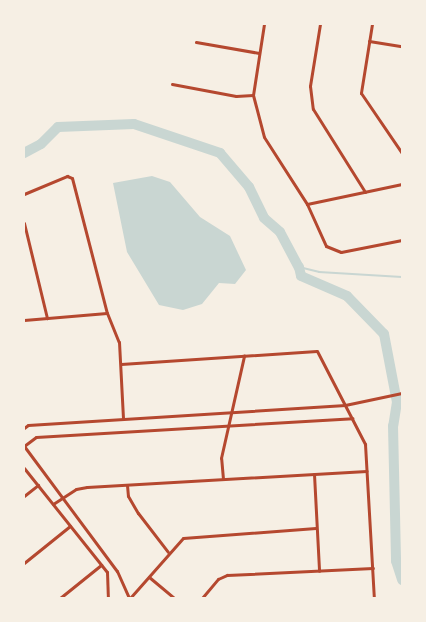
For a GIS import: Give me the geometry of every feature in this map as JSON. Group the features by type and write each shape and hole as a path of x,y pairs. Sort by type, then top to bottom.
{"street":[{"path":"264,24 253,95 264,137 306,204 326,246 335,252 402,240"},
{"path":"320,24 310,86 313,110 365,192"},
{"path":"372,24 361,93 402,153"},
{"path":"370,41 402,46"},
{"path":"196,42 259,53"},
{"path":"172,84 236,96 253,95"},
{"path":"24,194 68,176 72,178 107,313 119,342 123,419"},
{"path":"306,204 402,184"},
{"path":"24,223 48,318"},
{"path":"24,320 107,313"},
{"path":"121,364 317,351 365,444 374,598"},
{"path":"223,479 221,458 244,356"},
{"path":"24,428 28,425 345,405 402,393"},
{"path":"316,528 192,534 182,538 168,552 130,598 118,571 24,446 36,437 352,418"},
{"path":"24,468 107,572 108,598"},
{"path":"52,504 76,489 367,471"},
{"path":"314,474 319,571"},
{"path":"24,496 38,485"},
{"path":"127,485 128,496 138,513 168,552"},
{"path":"24,563 70,526"},
{"path":"60,598 101,565"},
{"path":"202,598 218,579 227,575 373,568"},
{"path":"149,577 174,598"}],"shaded area":[{"path":"152,176 170,182 200,217 230,236 246,270 235,284 219,283 202,304 183,310 159,305 127,252 113,183"}],"waterway":[{"path":"24,153 41,144 58,127 134,124 220,153 249,187 264,218 280,232 299,267 301,276 347,296 384,334 397,402 393,426 396,561 402,580"},
{"path":"299,267 319,272 402,277"}]}
